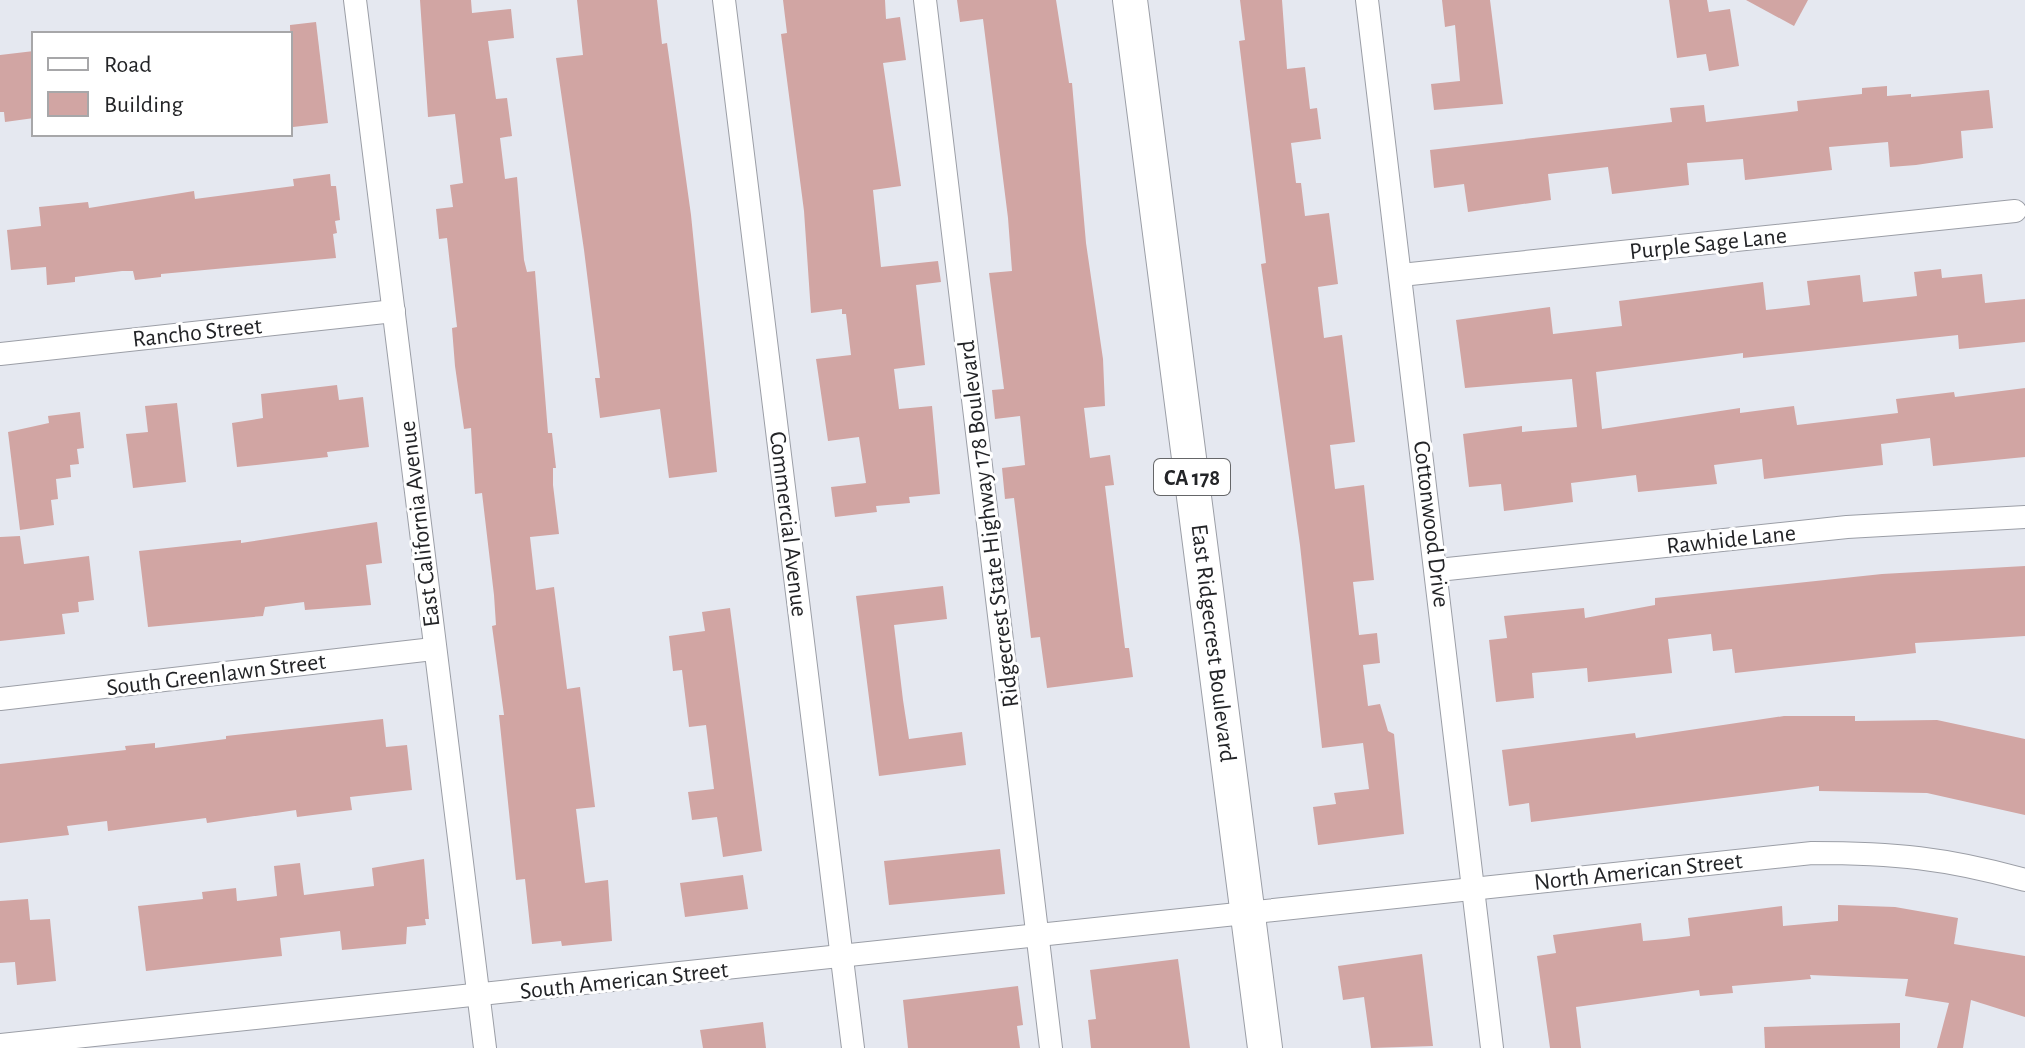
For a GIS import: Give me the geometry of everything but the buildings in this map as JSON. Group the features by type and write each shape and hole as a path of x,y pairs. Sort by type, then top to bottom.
{"main road":[{"name":"East Ridgecrest Boulevard","path":"1130,0 1265,1048"}],"street":[{"name":"East California Avenue","path":"355,0 433,649 485,1048"},
{"name":"Commercial Avenue","path":"724,0 853,1048"},
{"name":"Ridgecrest State Highway 178 Boulevard","path":"925,0 1051,1048"},
{"name":"Cottonwood Drive","path":"1367,0 1476,888 1492,1048"},
{"name":"Purple Sage Lane","path":"1401,275 2015,211"},
{"name":"Rancho Street","path":"0,354 394,311"},
{"name":"Rawhide Lane","path":"1438,570 1847,527 2025,517"},
{"name":"South Greenlawn Street","path":"0,699 433,649"},
{"name":"North American Street","path":"1249,913 1812,853 1911,855 1958,861 2025,880"},
{"name":"South American Street","path":"0,1045 842,955 1038,938 1249,913"}]}
